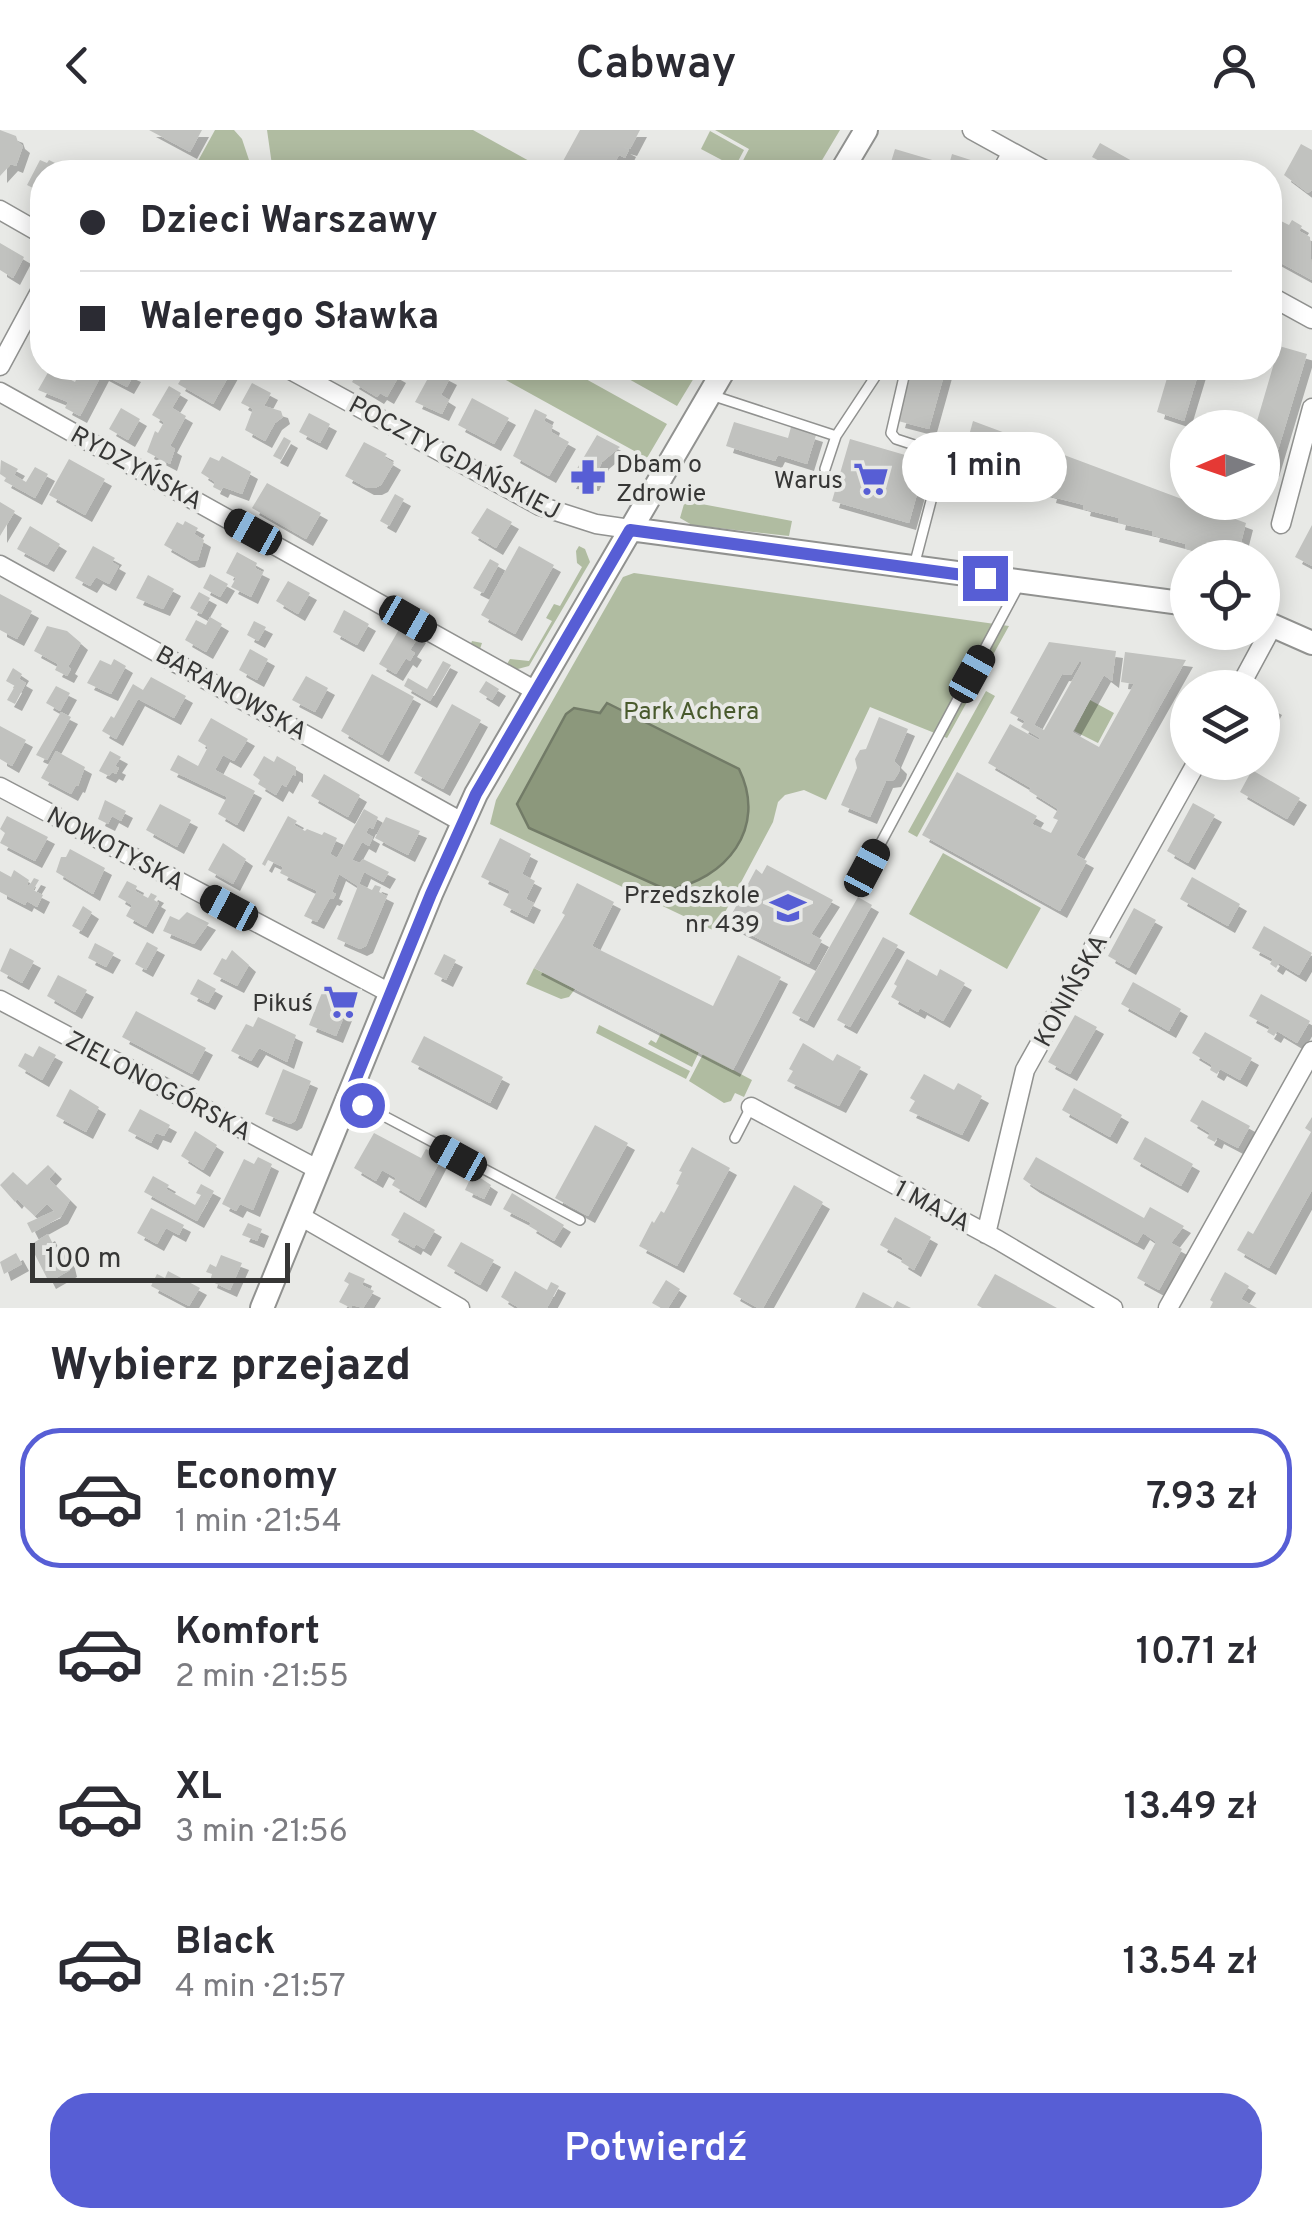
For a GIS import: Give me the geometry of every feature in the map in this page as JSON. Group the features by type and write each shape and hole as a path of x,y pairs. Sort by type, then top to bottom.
{"street":[{"path":"848,160 866,130"},
{"path":"972,130 1026,160"},
{"path":"0,210 30,227"},
{"path":"1282,303 1312,319"},
{"path":"0,366 30,310"},
{"name":"POCZTY GDAŃSKIEJ","path":"308,380 540,506 630,530"},
{"path":"262,1308 462,822 718,380"},
{"name":"RYDZYŃSKA","path":"0,392 536,691"},
{"path":"1281,524 1312,408"},
{"path":"630,530 1170,602"},
{"name":"BARANOWSKA","path":"0,565 462,822"},
{"path":"1280,628 1312,643"},
{"name":"KONIŃSKA","path":"986,1234 1025,1070 1186,780"},
{"name":"NOWOTYSKA","path":"0,787 390,994"},
{"name":"ZIELONOGÓRSKA","path":"0,1000 319,1170"},
{"path":"1168,1308 1312,1051"},
{"name":"1 MAJA","path":"751,1106 1113,1308"},
{"path":"300,1216 460,1308"}],"lane":[{"path":"1003,160 1008,150"},
{"path":"824,468 836,436 873,380"},
{"path":"903,380 891,432 896,439 939,453 937,478 913,568"},
{"path":"709,395 836,436"},
{"path":"861,880 1020,582"},
{"path":"348,1098 580,1220"},
{"path":"735,1138 751,1106"}],"green space":[{"path":"215,130 234,130 242,139 249,160 198,160"},
{"path":"267,130 473,130 527,160 271,160"},
{"path":"715,130 840,130 822,160 743,160 749,149"},
{"path":"710,131 744,150 739,160 722,160 701,149"},
{"path":"506,380 588,380 667,424 647,458"},
{"path":"630,380 693,380 677,406"},
{"path":"691,502 792,521 789,536 692,525 680,518 684,504"},
{"path":"579,546 585,549 590,562 529,666 514,670 470,646 472,641 482,643 480,649 507,664 510,659 529,661 552,621 546,618 554,604 560,606 582,567 577,563"},
{"name":"Park Achera","path":"634,573 1009,626 947,738 870,707 826,800 804,790 785,795 778,802 773,822 715,931 490,824 496,800 623,577"},
{"path":"986,691 995,696 917,837 908,832"},
{"path":"1090,700 1114,713 1098,743 1074,731"},
{"path":"943,853 1041,908 1007,969 909,914"},
{"path":"534,968 575,989 569,997 561,999 526,984"},
{"path":"599,1025 690,1071 686,1079 596,1033"},
{"path":"661,1033 699,1052 692,1067 648,1044 651,1040 656,1043"},
{"path":"703,1054 752,1080 744,1097 735,1093 731,1101 724,1103 689,1081"}],"shaded area":[{"path":"607,703 739,769 747,791 745,831 736,848 707,875 667,890 529,828 517,804 566,714 574,708 600,713"}],"building":[{"path":"0,130 16,136 23,146 16,166 11,164 0,176"},
{"path":"149,130 202,130 190,152"},
{"path":"580,130 640,130 630,149 623,147 629,150 625,158 619,155 616,160 564,160"},
{"path":"1100,143 1130,160 1098,160 1092,157"},
{"path":"1301,144 1312,150 1312,190 1308,193 1284,175"},
{"path":"895,149 932,160 892,160"},
{"path":"1292,220 1302,226 1299,231 1310,237 1312,280 1282,264 1282,222 1289,225"},
{"path":"0,243 24,257 13,278 0,270"},
{"path":"1282,347 1307,354 1280,443 1280,410 1260,410 1269,380 1282,380"},
{"path":"44,380 99,380 80,416 65,408 68,402 38,390"},
{"path":"180,380 226,380 213,404 178,384"},
{"path":"397,380 387,397 380,393 377,397 352,382"},
{"path":"427,380 449,380 441,395 449,400 442,414 415,402"},
{"path":"909,380 943,380 929,429 898,421"},
{"path":"1166,380 1196,380 1187,410 1170,410 1170,416 1157,412"},
{"path":"252,383 271,393 264,406 281,411 283,417 265,441 245,430 253,409 241,403"},
{"path":"169,386 181,393 172,408 186,416 170,446 175,449 170,464 147,452 155,431 158,433 164,422 152,415"},
{"path":"472,398 509,418 494,444 458,425"},
{"path":"121,408 140,419 128,440 109,429"},
{"path":"535,409 547,415 544,421 553,426 551,432 569,442 549,476 513,456"},
{"path":"309,413 330,424 320,443 299,432"},
{"path":"973,421 1170,495 1170,520 1246,523 1242,540 1171,540 962,461"},
{"path":"734,422 788,438 791,427 816,435 807,464 778,455 775,461 726,446"},
{"path":"597,435 620,447 602,462 592,484 569,482"},
{"path":"284,437 291,441 281,460 273,456"},
{"name":"Warus","path":"850,439 912,457 924,469 909,523 832,501"},
{"path":"364,442 387,454 384,457 394,463 375,488 345,476"},
{"path":"222,456 251,472 242,494 213,487 215,482 201,473 210,457 219,461"},
{"path":"69,459 105,479 85,515 49,495"},
{"path":"1,460 18,469 14,475 26,482 35,467 48,474 35,498 4,481"},
{"path":"267,483 321,513 306,539 252,508"},
{"path":"395,494 404,499 389,526 380,521"},
{"path":"0,502 15,511 0,536"},
{"path":"487,508 512,522 496,548 471,533"},
{"path":"185,521 198,528 194,534 204,540 198,560 192,561 164,545 177,522 183,525"},
{"path":"1312,525 1312,566 1295,557"},
{"path":"30,526 60,544 47,565 17,549"},
{"path":"93,546 115,558 112,562 119,566 109,584 96,577 90,586 75,578"},
{"path":"519,546 554,565 515,634 481,615"},
{"path":"237,552 257,563 255,568 263,572 251,597 231,587 236,578 226,573"},
{"path":"490,559 499,564 483,593 473,588"},
{"path":"210,574 228,584 220,597 203,588"},
{"path":"148,575 174,589 163,609 136,598"},
{"path":"288,581 310,593 298,614 276,601"},
{"path":"199,592 210,598 201,614 190,608"},
{"path":"0,594 32,611 17,639 0,630"},
{"path":"344,610 369,624 357,645 333,632"},
{"path":"210,617 222,624 206,652 185,640 196,620 206,625"},
{"path":"254,621 266,627 258,641 247,635"},
{"path":"47,626 67,631 81,643 67,676 55,670 58,664 34,651"},
{"path":"401,626 419,636 410,650 415,653 410,661 406,658 396,674 379,664"},
{"path":"1049,642 1116,651 1112,681 1104,675 1072,732 1099,747 1134,684 1121,682 1125,652 1186,660 1180,670 1170,670 1170,688 1076,855 1087,861 1060,911 922,835 957,772 1037,816 1032,824 1051,833 1058,820 1053,818 1058,809 988,763 1010,724 1039,740 1021,727 1025,721 1010,713","holes":["1080,660 1082,663 1044,730 1034,725 1062,674 1071,675"]},
{"path":"250,649 268,659 257,680 239,670"},
{"path":"114,659 126,666 111,694 87,683 100,660 111,665"},
{"path":"443,661 451,665 430,701 404,686 408,678 427,689"},
{"path":"13,668 26,683 15,704 7,700 15,686 6,681"},
{"path":"372,674 414,697 382,755 341,731"},
{"path":"306,676 328,688 315,712 292,700"},
{"path":"151,677 186,696 174,718 138,699 116,739 102,731 133,684 143,690"},
{"path":"486,681 499,689 492,700 479,692"},
{"path":"56,686 70,693 60,711 46,703"},
{"path":"452,704 481,720 443,789 414,773"},
{"path":"61,712 71,717 47,760 36,755"},
{"path":"879,717 908,729 894,761 899,772 894,780 886,781 870,817 841,805 857,768 855,759 860,750 866,749"},
{"path":"211,718 248,739 234,761 223,755 215,770 255,791 237,825 218,814 227,797 170,770 178,755 198,766 208,747 198,741"},
{"path":"0,726 26,740 12,766 0,759"},
{"path":"56,751 85,767 71,794 41,778"},
{"path":"110,751 121,757 115,766 119,768 116,774 112,772 109,776 99,771"},
{"path":"264,756 274,762 277,756 296,767 296,776 293,774 286,787 282,784 276,795 258,784 260,780 253,775"},
{"path":"324,774 360,795 348,817 311,796"},
{"path":"1247,780 1269,780 1300,798 1287,819 1240,792"},
{"path":"105,800 126,811 121,821 112,816 108,824 98,819"},
{"path":"1193,803 1215,815 1188,863 1167,851"},
{"path":"160,804 191,820 177,847 146,830"},
{"path":"364,809 378,817 373,829 369,827 366,833 373,837 369,846 362,842 352,860 360,863 363,859 389,872 383,882 364,872 359,884 372,890 375,885 381,887 379,892 387,896 366,946 360,949 337,939 358,886 339,874 332,892 336,894 317,922 304,916 317,891 280,873 283,867 268,860 265,866 262,864 288,816 305,831 322,835 324,832 337,838 330,854 337,858"},
{"path":"7,816 48,837 35,861 0,843 5,833 0,829"},
{"path":"386,817 420,831 408,855 375,838"},
{"path":"500,838 531,854 522,874 535,881 526,899 534,903 527,917 503,905 510,891 481,877"},
{"path":"223,843 246,859 233,884 208,870"},
{"path":"70,849 105,868 93,894 56,872 61,857 66,857"},
{"path":"767,865 833,900 811,934 822,940 809,964 727,923 756,869 762,874"},
{"path":"14,870 29,880 29,886 34,878 39,880 33,890 43,895 37,907 0,892 0,871 11,877"},
{"path":"1192,877 1240,904 1228,926 1180,899"},
{"path":"127,881 148,898 151,893 157,896 154,900 159,903 146,927 126,916 132,905 118,897"},
{"path":"577,883 614,902 592,946 713,1006 738,955 781,977 733,1070 534,968 565,915 562,913"},
{"path":"858,897 872,905 807,1021 792,1013"},
{"path":"83,906 92,912 81,931 72,926"},
{"path":"1134,908 1156,920 1129,968 1108,956"},
{"path":"187,912 209,923 194,944 163,931 170,916 179,920"},
{"path":"1264,926 1312,953 1299,975 1279,963 1276,968 1270,964 1273,959 1252,948"},
{"path":"883,937 898,945 850,1027 837,1020"},
{"path":"147,942 158,948 146,970 135,964"},
{"path":"95,943 114,953 106,967 88,958"},
{"path":"10,948 34,961 22,983 0,971"},
{"path":"232,950 249,965 237,986 213,974"},
{"path":"444,954 456,960 446,980 434,974"},
{"path":"907,959 937,976 940,969 965,983 943,1021 891,997"},
{"path":"58,975 87,990 75,1012 47,996"},
{"path":"198,979 216,989 208,1003 190,994"},
{"path":"1133,982 1181,1009 1169,1031 1121,1004"},
{"path":"325,985 346,997 349,1004 336,1036 309,1025"},
{"path":"1261,994 1310,1021 1297,1043 1277,1031 1274,1036 1267,1032 1270,1027 1249,1016"},
{"path":"136,1011 206,1048 192,1074 122,1037"},
{"path":"1075,1015 1097,1027 1070,1074 1048,1062"},
{"path":"258,1017 296,1035 287,1062 259,1048 251,1061 231,1051 246,1024 253,1027"},
{"path":"1205,1032 1252,1058 1240,1080 1220,1069 1217,1074 1210,1070 1212,1065 1192,1053"},
{"path":"424,1036 503,1077 490,1103 411,1062"},
{"path":"803,1043 833,1061 837,1054 861,1067 839,1106 787,1081"},
{"path":"39,1046 56,1055 42,1080 18,1066 25,1053 33,1057"},
{"path":"283,1069 311,1081 295,1121 290,1124 265,1114"},
{"path":"924,1074 954,1090 958,1083 982,1096 962,1135 909,1111 915,1101 910,1098"},
{"path":"1074,1088 1122,1115 1110,1137 1062,1110"},
{"path":"70,1089 99,1107 86,1132 56,1116"},
{"path":"1202,1100 1250,1126 1238,1148 1217,1137 1215,1142 1207,1138 1210,1133 1190,1121"},
{"path":"140,1109 170,1125 164,1136 156,1133 151,1143 128,1131"},
{"path":"1312,1117 1312,1190 1269,1268 1237,1250 1248,1231 1253,1234 1311,1132 1305,1128"},
{"path":"595,1125 628,1143 588,1216 555,1198"},
{"path":"195,1131 217,1145 203,1170 181,1156"},
{"path":"374,1133 421,1158 426,1149 442,1157 419,1201 392,1185 396,1178 382,1170 376,1181 354,1168"},
{"path":"1145,1137 1193,1164 1181,1186 1133,1159"},
{"path":"692,1147 730,1168 677,1266 639,1246 679,1185 679,1171"},
{"path":"258,1157 272,1164 253,1210 240,1204 236,1211 222,1204 244,1159 254,1164"},
{"path":"1036,1157 1144,1218 1150,1207 1184,1226 1171,1243 1182,1249 1159,1290 1137,1278 1156,1242 1143,1233 1137,1243 1023,1179"},
{"path":"48,1165 55,1172 49,1179 70,1200 61,1217 32,1233 27,1223 54,1211 47,1204 35,1216 0,1185 13,1172 27,1185"},
{"path":"473,1173 491,1185 484,1199 465,1190"},
{"path":"153,1176 169,1185 166,1189 195,1205 201,1195 196,1193 201,1184 214,1191 197,1221 144,1192"},
{"path":"794,1185 823,1202 763,1308 758,1308 733,1294"},
{"path":"512,1193 564,1225 554,1241 529,1226 531,1223 503,1209"},
{"path":"151,1208 184,1225 179,1235 166,1228 157,1244 137,1233"},
{"path":"404,1212 435,1230 424,1249 391,1235"},
{"path":"895,1217 931,1237 914,1270 901,1262 903,1258 880,1245"},
{"path":"248,1223 262,1229 257,1241 242,1235"},
{"path":"48,1234 55,1248 66,1253 70,1270 49,1282 30,1245"},
{"path":"461,1242 494,1260 480,1285 447,1266"},
{"path":"16,1253 22,1264 4,1274 0,1262"},
{"path":"221,1255 242,1263 230,1290 210,1281 212,1274 206,1272 210,1264 216,1267"},
{"path":"168,1271 200,1288 189,1306 151,1286 157,1274 165,1278"},
{"path":"515,1271 547,1290 551,1282 559,1286 547,1308 519,1308 501,1297"},
{"path":"349,1272 365,1279 362,1285 374,1291 363,1308 339,1302 349,1284 344,1281"},
{"path":"1225,1272 1249,1286 1241,1299 1257,1308 1210,1308 1210,1300"},
{"path":"995,1274 1057,1308 982,1308 977,1305"},
{"path":"666,1280 680,1289 668,1308 661,1308 652,1303"},
{"path":"863,1292 893,1308 855,1308"},
{"path":"897,1301 911,1308 893,1308"}],"place":[{"name":"Dbam o Zdrowie","path":"588,477"},
{"name":"Warus","path":"871,479"},
{"name":"Przedszkole nr 439","path":"788,908"},
{"name":"Pikuś","path":"341,1002"}],"route":[{"path":"362,1105 348,1098 462,822 630,530 985,578"}]}
